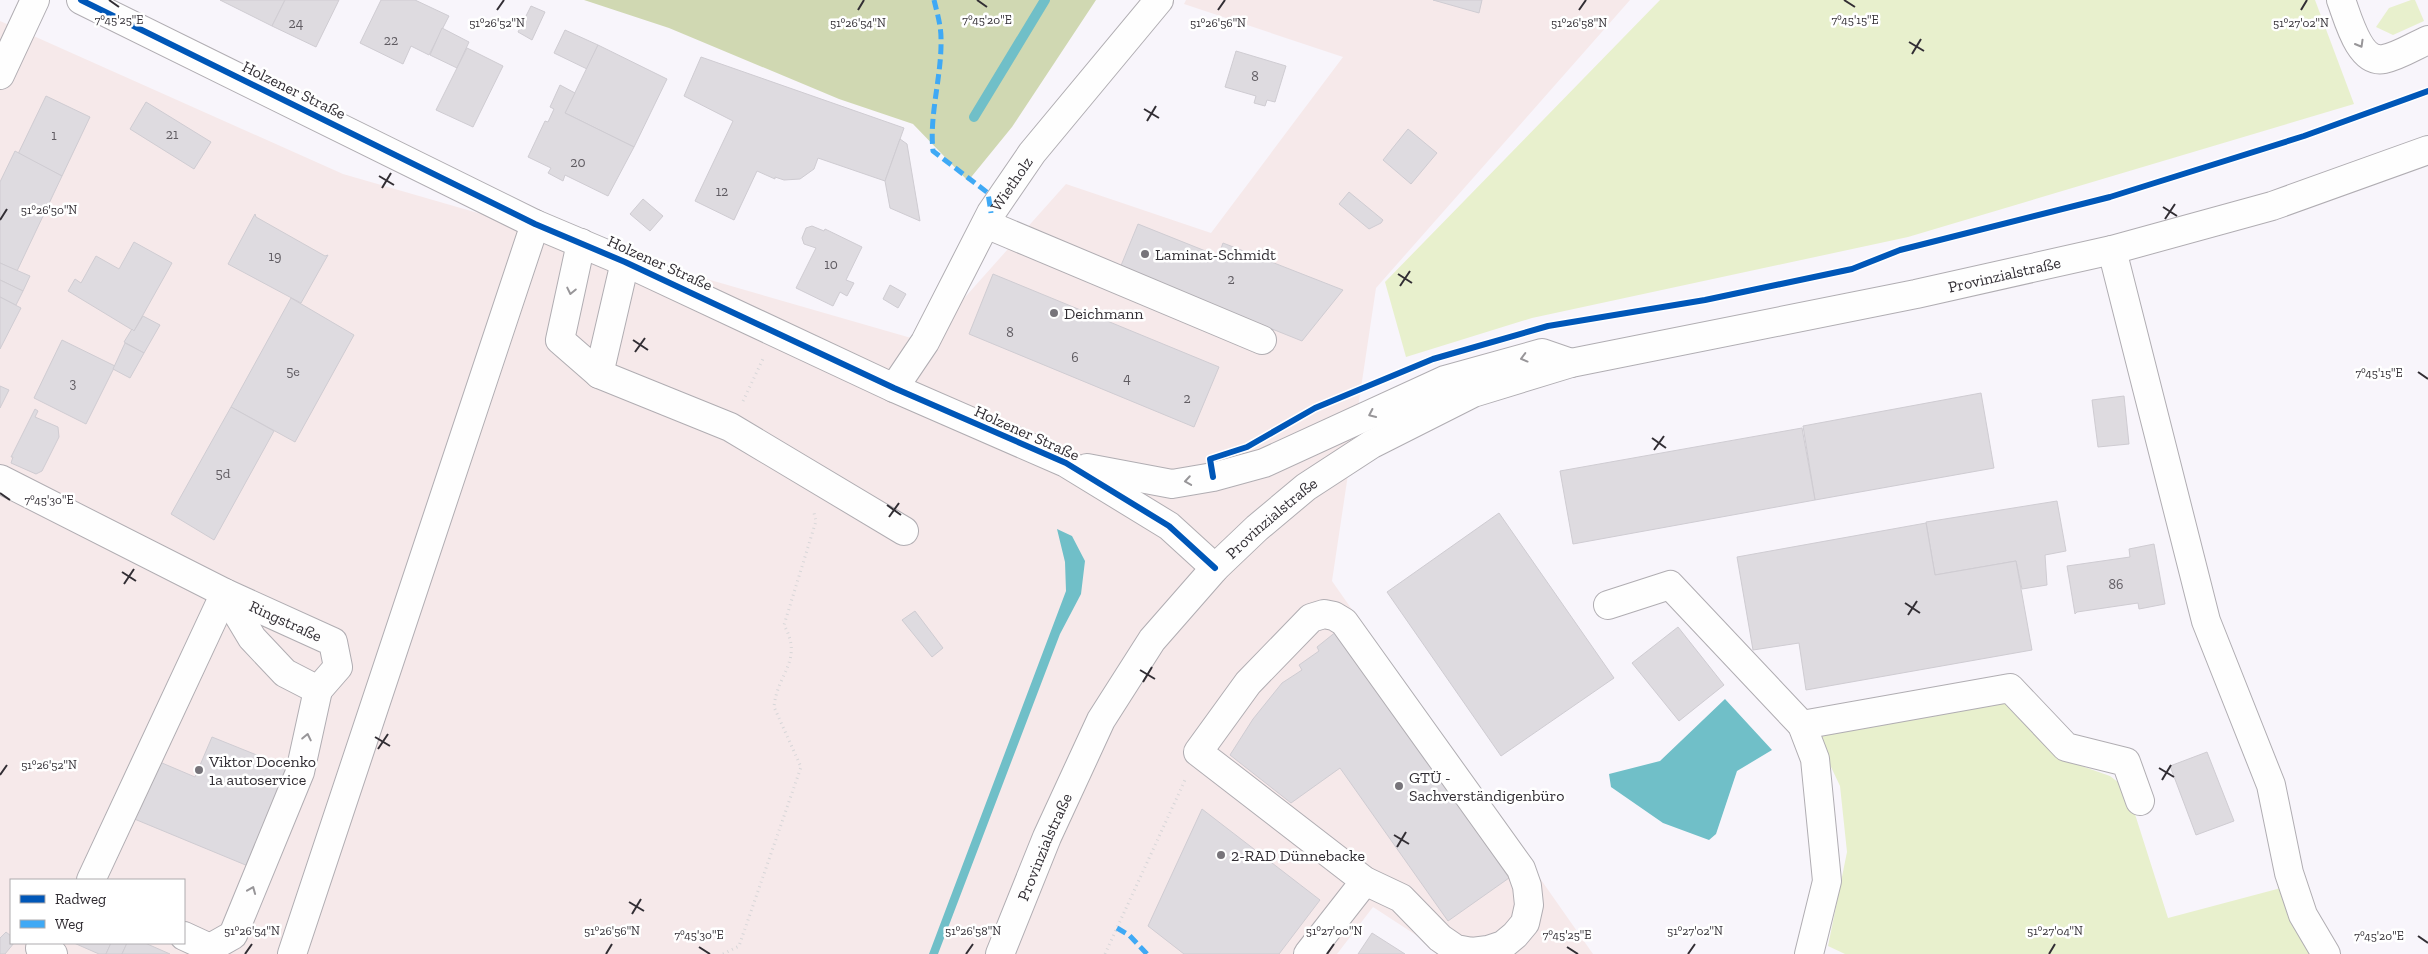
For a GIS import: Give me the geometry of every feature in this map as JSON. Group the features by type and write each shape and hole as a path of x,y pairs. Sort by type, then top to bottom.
{"street":[{"path":"0,75 36,0"},
{"name":"Holzener Straße","path":"81,0 535,224 625,262 894,388 1066,464 1169,526 1215,568"},
{"name":"Wietholz","path":"894,388 925,342 986,224 1032,153 1159,0"},
{"path":"2340,0 2360,49 2370,56 2383,59 2428,40"},
{"name":"Provinzialstraße","path":"1000,954 1048,837 1101,720 1152,640 1215,568 1257,528 1306,487 1372,444 1474,393 1571,363 1916,294 2112,250 2272,206 2428,150"},
{"path":"292,954 535,224"},
{"path":"986,224 1262,340"},
{"path":"581,243 560,340 599,374 730,427 904,531"},
{"path":"2112,250 2206,620 2271,785 2289,873 2303,915 2326,954"},
{"path":"599,374 625,262"},
{"name":"Provinzialstraße","path":"1066,464 1172,484 1214,477 1264,463 1445,380 1542,354 1571,363"},
{"name":"Ringstraße","path":"0,479 225,593 333,642 338,667 318,690 285,673 252,638 225,593"},
{"path":"1608,605 1670,586 1802,725 1815,759 1827,881 1809,954"},
{"path":"91,879 225,593"},
{"path":"1324,614 1334,616 1344,622 1521,869 1527,886 1529,904 1525,923 1515,936 1503,945 1472,952 1456,949 1440,938 1401,898 1365,881 1198,752 1248,682 1311,618 1324,614"},
{"path":"1802,725 2010,688 2066,746 2126,762 2140,802"},
{"path":"185,936 223,948 300,772 318,690"},
{"path":"1308,954 1365,881"},
{"path":"42,944 40,948 53,954"}],"path":[{"path":"730,427 761,366 772,330"},
{"path":"723,954 739,946 801,767 774,708 793,652 793,641 784,625 816,522 813,512"},
{"path":"1105,954 1186,778"}],"shaded area":[{"path":"1186,0 1630,0 1376,288 1332,581 1593,954 1445,954 1373,907 1337,954 0,954 0,21 343,174 925,342 1066,184 1211,233 1343,57 1184,4"}],"green space":[{"path":"584,0 1096,0 1012,127 968,181 913,124 839,99 669,28"},
{"path":"1660,0 2315,0 2354,104 1908,237 1532,318 1406,357 1385,282"},
{"path":"2415,0 2424,21 2393,35 2376,27 2389,8"},
{"path":"2000,696 2059,758 2110,776 2127,789 2168,918 2281,888 2311,954 1845,954 1828,946 1847,852 1840,786 1814,731"}],"water":[{"path":"1057,529 1072,536 1085,561 1081,594 1060,634 938,954 929,954 1066,591 1065,562"},
{"path":"1725,699 1772,750 1737,771 1716,834 1709,840 1663,823 1611,787 1609,774 1660,761"}],"building":[{"path":"220,0 285,0 272,26"},
{"path":"285,0 339,0 316,47 272,26"},
{"path":"381,0 415,0 449,16 429,55 411,46 403,64 360,43"},
{"path":"1433,0 1482,0 1479,13"},
{"path":"531,6 545,12 532,40 518,32"},
{"path":"442,28 469,42 457,68 430,55"},
{"path":"565,30 598,45 587,69 554,53"},
{"path":"598,45 667,79 634,147 565,113"},
{"path":"467,48 503,66 473,127 436,110"},
{"path":"1236,51 1286,66 1275,102 1267,100 1265,106 1254,103 1256,96 1225,87"},
{"path":"701,57 904,128 885,181 818,158 814,169 800,179 784,180 775,177 775,179 757,171 734,220 695,201 733,121 684,96"},
{"path":"560,85 575,93 565,113 634,147 608,196 565,175 563,181 548,173 551,168 528,157 545,121 548,122 554,109 550,107"},
{"path":"46,96 90,117 62,176 18,154"},
{"path":"146,102 211,142 194,169 130,129"},
{"path":"1408,129 1437,153 1411,184 1383,160"},
{"path":"900,139 907,144 920,221 890,208 885,181"},
{"path":"15,151 62,176 17,271 0,263 0,182"},
{"path":"1349,192 1383,220 1381,223 1369,229 1339,204"},
{"path":"643,199 663,216 650,231 630,214"},
{"path":"255,214 256,217 325,256 328,255 301,303 228,264"},
{"path":"1138,224 1218,256 1223,243 1343,290 1302,341 1120,268"},
{"path":"812,226 824,231 825,229 862,247 846,280 854,283 847,296 840,292 833,306 796,288 816,248 804,244 802,238 806,228"},
{"path":"134,242 172,263 134,331 68,291 75,279 81,283 96,256 119,269"},
{"path":"0,263 30,276 23,291 0,280"},
{"path":"993,274 1219,367 1194,427 969,334"},
{"path":"0,280 23,291 16,305 0,297"},
{"path":"890,285 906,294 898,308 883,299"},
{"path":"0,297 21,308 0,349"},
{"path":"291,298 354,335 295,442 231,407"},
{"path":"143,316 160,325 144,353 124,342 132,329 134,331"},
{"path":"62,340 115,366 86,424 34,398"},
{"path":"125,343 144,353 130,378 113,369"},
{"path":"0,386 9,390 0,408"},
{"path":"1981,393 1994,468 1815,500 1803,426"},
{"path":"2124,396 2129,444 2098,447 2092,400"},
{"path":"231,407 274,431 214,540 171,514"},
{"path":"35,409 38,411 35,417 58,427 59,437 42,471 36,474 11,463 13,457 11,457"},
{"path":"1802,428 1815,500 1573,544 1560,471"},
{"path":"2057,501 2066,551 2045,555 2047,585 2022,589 2016,561 1935,575 1926,522"},
{"path":"1499,513 1614,678 1501,756 1387,592"},
{"path":"1926,523 1935,575 2016,561 2032,650 1806,690 1799,643 1753,650 1737,557"},
{"path":"2154,544 2165,604 2139,609 2138,603 2077,612 2075,614 2067,566 2130,557 2129,549"},
{"path":"915,611 943,648 932,657 902,620"},
{"path":"1678,627 1724,685 1679,721 1632,663"},
{"name":"GTÜ - Sachverständigenbüro","path":"1337,631 1509,878 1448,921 1340,768 1291,803 1230,755 1253,719 1282,683 1302,670 1299,665 1319,651 1317,647"},
{"path":"212,737 289,768 248,866 132,818 155,760 195,777"},
{"path":"2207,752 2234,821 2196,835 2170,766"},
{"name":"2-RAD Dünnebacke","path":"1202,809 1320,900 1279,954 1184,954 1148,926"},
{"path":"6,932 10,935 10,944 13,944 5,954 0,954 0,938"},
{"path":"1372,933 1405,954 1358,954"},
{"path":"76,944 111,944 106,954 99,954"},
{"path":"111,944 127,944 122,954 106,954"},
{"path":"127,944 147,944 170,954 122,954"}],"waterway":[{"path":"974,117 1045,0"}],"marked path":[{"path":"934,0 940,24 941,52 934,109 933,151 988,193 991,213"},
{"path":"1117,928 1129,935 1147,954"}],"cycle path":[{"path":"81,0 535,224 625,262 894,388 1066,463 1169,526 1215,568"},
{"path":"1213,477 1210,459 1247,447 1315,408 1433,359 1548,326 1705,300 1852,269 1900,250 2110,197 2304,136 2428,91"}],"place":[{"name":"Laminat-Schmidt","path":"1145,254"},
{"name":"Deichmann","path":"1054,313"},
{"name":"Viktor Docenko 1a autoservice","path":"199,770"},
{"name":"GTÜ - Sachverständigenbüro","path":"1399,786"},
{"name":"2-RAD Dünnebacke","path":"1221,855"}]}
